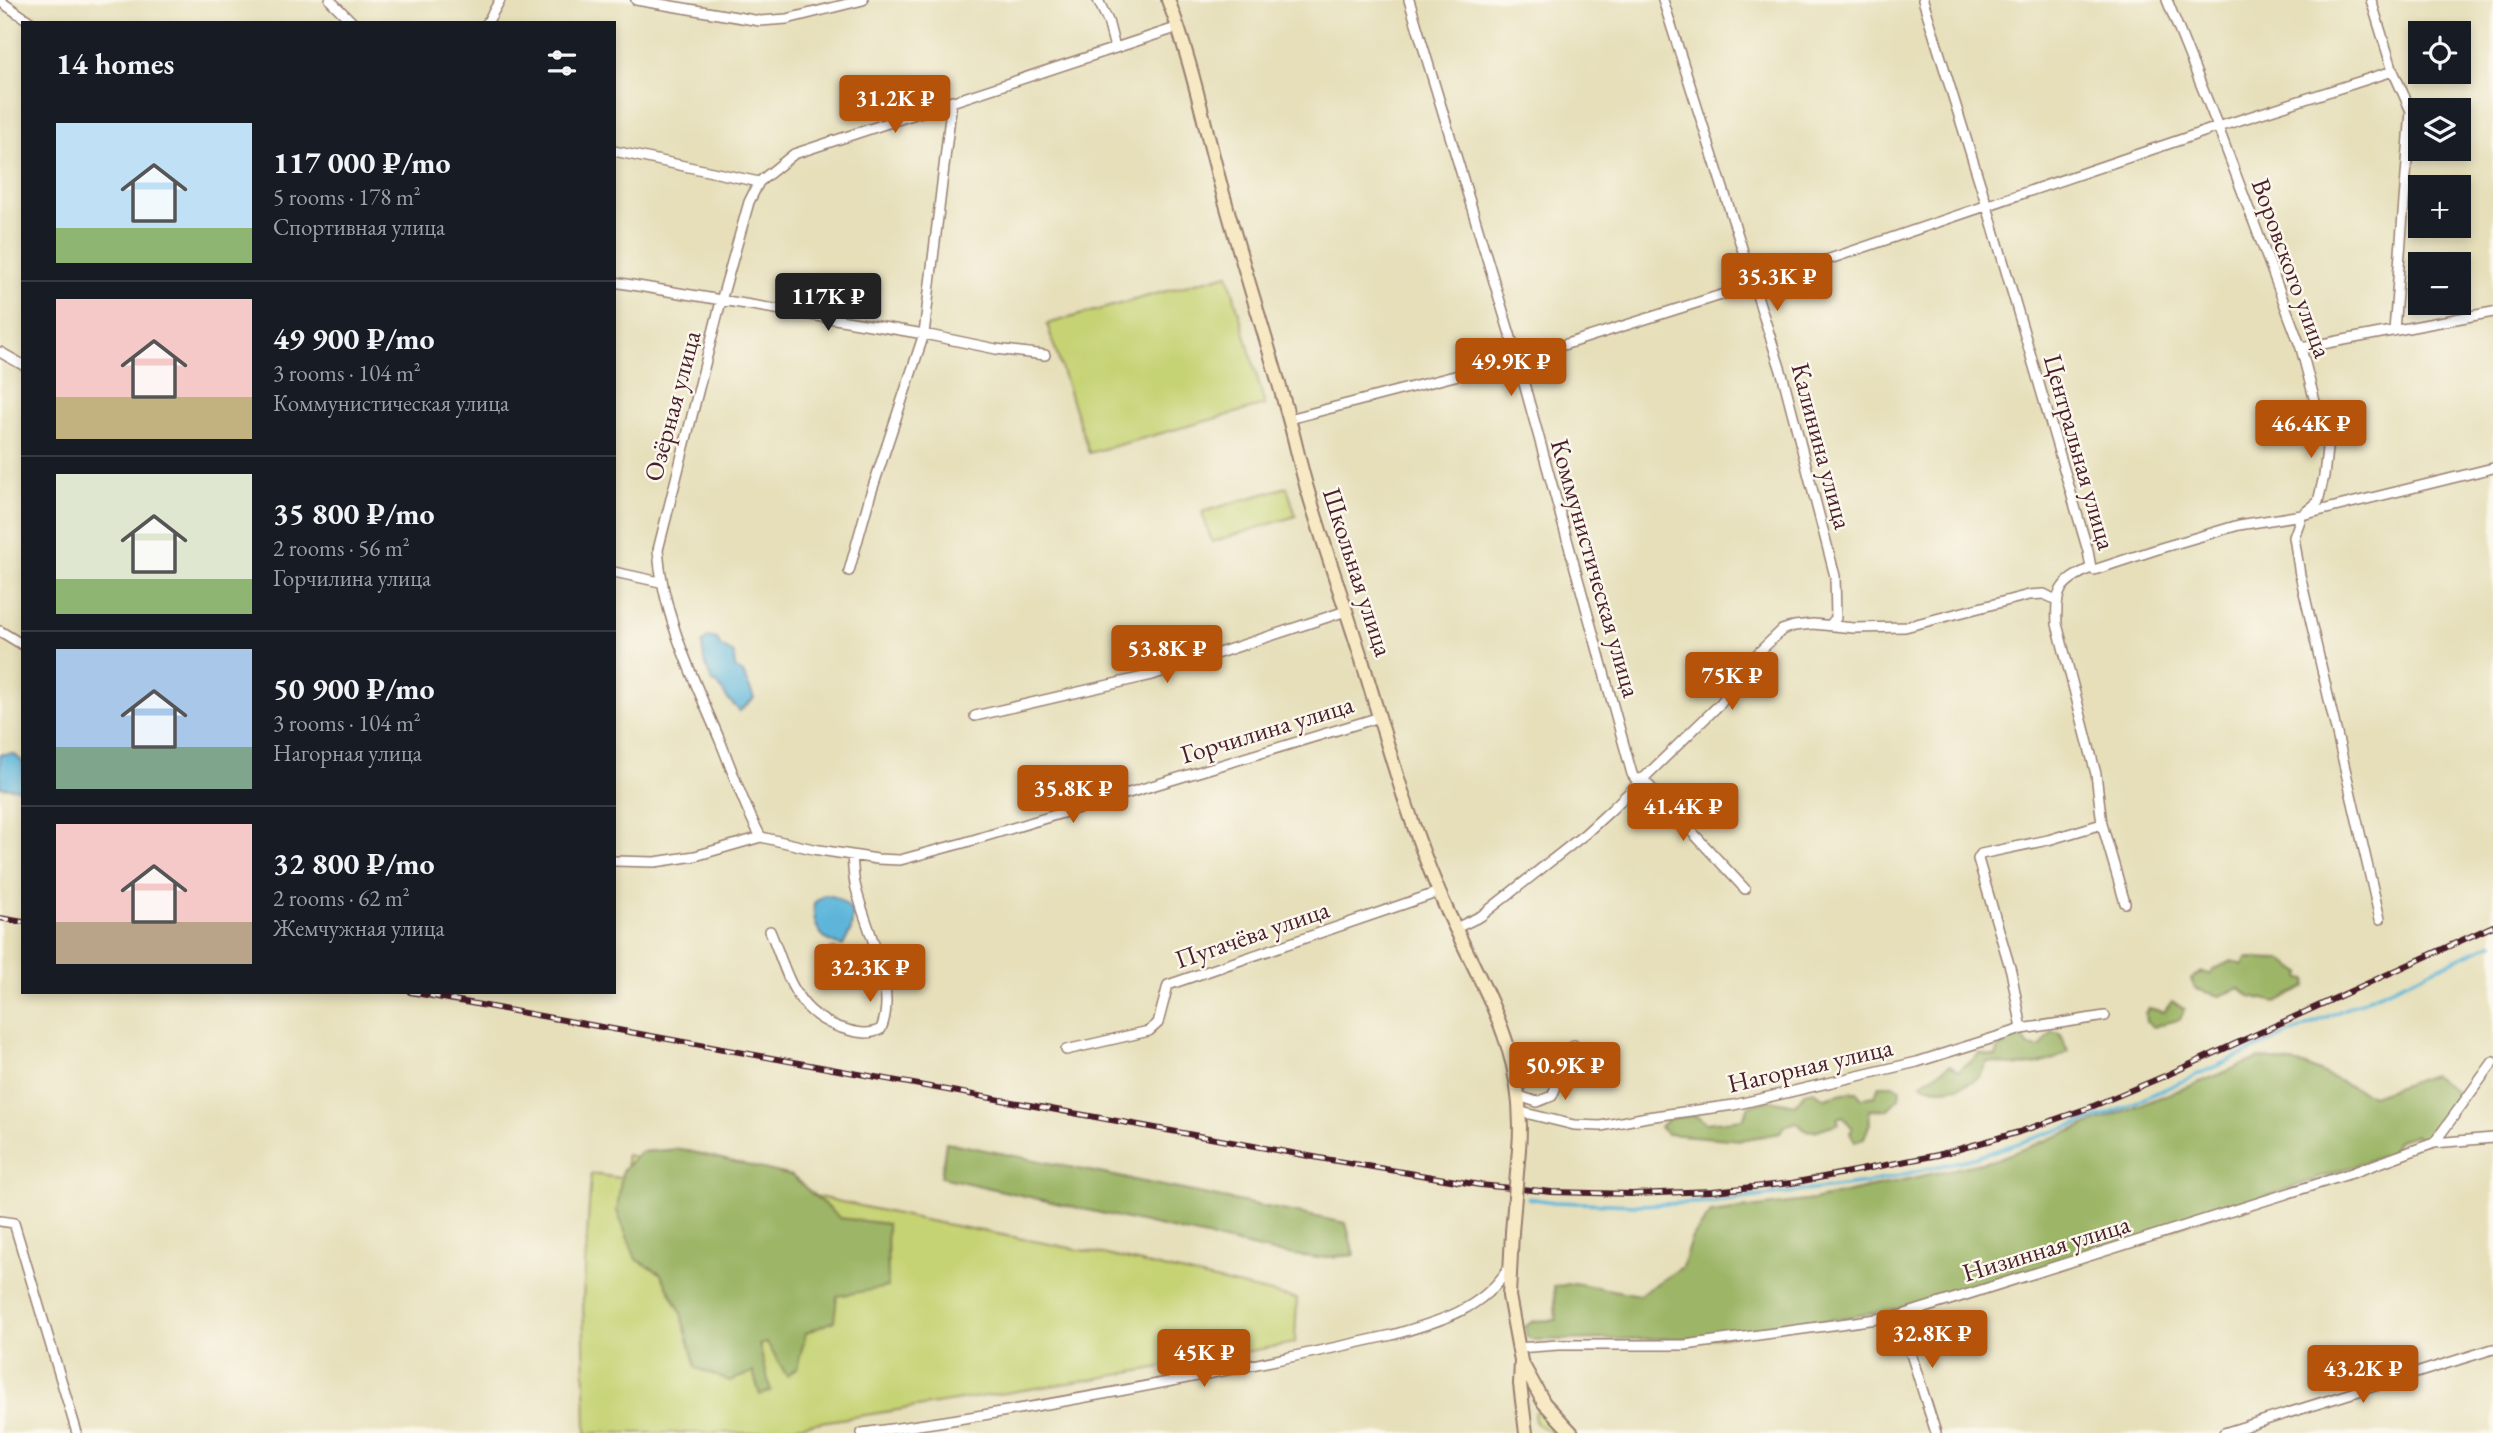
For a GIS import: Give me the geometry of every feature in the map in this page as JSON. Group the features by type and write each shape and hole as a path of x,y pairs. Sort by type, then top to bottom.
{"street":[{"path":"330,0 351,21"},
{"path":"488,21 500,0"},
{"path":"636,0 760,21 787,19 863,0"},
{"path":"1098,0 1108,21 1115,48"},
{"name":"Школьная улица","path":"1168,0 1179,27 1225,201 1309,495 1415,829 1439,892 1500,1020 1511,1052 1521,1112 1508,1296 1521,1361"},
{"name":"Коммунистическая улица","path":"1409,0 1516,360 1632,774 1640,781"},
{"name":"Калинина улица","path":"1663,0 1783,377 1835,576 1836,618 1831,624"},
{"name":"Центральная улица","path":"1923,0 2079,516 2091,568 2070,578 2056,600"},
{"name":"Воровского улица","path":"2167,0 2301,348 2327,448 2318,502 2302,515 2294,537 2300,575 2380,919"},
{"path":"2371,0 2393,71 2412,111 2394,331"},
{"path":"0,1 29,21"},
{"path":"616,151 759,182 794,154 1179,27"},
{"path":"1289,419 1516,360 1753,285 2218,127 2393,71"},
{"path":"849,571 870,496 924,334 952,100"},
{"name":"Озёрная улица","path":"759,182 749,202 721,301 658,550 660,582 683,654 744,806 761,837"},
{"path":"616,282 924,334 996,349 1045,355"},
{"path":"2301,348 2493,312"},
{"path":"0,352 21,364"},
{"path":"2091,568 2094,570 2239,525 2302,515 2493,468"},
{"path":"616,572 660,582"},
{"path":"1456,928 1480,916 1585,834 1721,703 1757,654 1782,630 1794,626 1831,624 1854,628 1905,627 2029,595 2044,594 2056,600 2057,624 2065,662 2096,774 2102,824 2125,903"},
{"path":"975,716 1152,675 1346,611"},
{"path":"0,631 21,644"},
{"name":"Горчилина улица","path":"761,837 852,856 900,860 1380,717"},
{"path":"1640,781 1745,889"},
{"path":"2022,1030 2011,971 1978,859 1981,854 2048,840 2102,824"},
{"path":"616,861 656,862 695,856 761,837"},
{"path":"770,930 798,999 816,1016 840,1028 860,1033 881,1030 884,1021 885,989 854,883 852,856"},
{"name":"Пугачёва улица","path":"1066,1049 1149,1031 1158,1023 1168,985 1439,892"},
{"name":"Нагорная улица","path":"1521,1112 1574,1125 1601,1126 1734,1105 1917,1062 2022,1030 2105,1017"},
{"path":"1520,1096 1537,1102 1552,1096 1574,1045"},
{"path":"2434,1143 2493,1062"},
{"name":"Низинная улица","path":"1517,1348 1558,1345 1685,1345 1899,1316 2352,1173 2434,1143 2493,1138"},
{"path":"0,1221 14,1223 78,1433"},
{"path":"862,1433 937,1423 1126,1389 1392,1335 1426,1326 1485,1297 1497,1287 1508,1269"},
{"path":"1899,1316 1936,1433"},
{"path":"2224,1433 2493,1349"},
{"path":"1521,1361 1520,1384 1526,1433"},
{"path":"1521,1361 1544,1403 1572,1433"}],"green space":[{"path":"1228,274 1265,405 1089,453 1047,324"},
{"path":"1287,487 1296,516 1212,542 1202,512"},
{"path":"2247,958 2281,959 2301,973 2300,979 2307,980 2306,987 2276,1002 2250,996 2239,988 2220,996 2195,989 2191,979 2202,972 2209,974 2213,969 2232,961 2242,965"},
{"path":"2172,1001 2185,1009 2180,1019 2154,1027 2146,1022 2145,1013 2149,1008 2164,1012"},
{"path":"2052,1032 2061,1034 2068,1052 2048,1062 2019,1066 1987,1062 1979,1077 1966,1084 1942,1089 1921,1083 1950,1065 1959,1071 1979,1053 1996,1057 1999,1047 2005,1046 2014,1035 2024,1039 2028,1046 2040,1048"},
{"path":"2259,1058 2304,1065 2372,1096 2432,1075 2459,1094 2426,1143 2415,1135 2398,1140 2391,1153 2169,1230 1924,1305 1715,1338 1535,1340 1527,1337 1525,1327 1533,1321 1556,1320 1554,1287 1574,1283 1639,1295 1682,1267 1691,1239 1711,1213 1813,1200 1994,1160"},
{"path":"1879,1085 1894,1085 1900,1089 1899,1098 1888,1109 1869,1110 1870,1123 1864,1138 1855,1142 1850,1133 1852,1128 1843,1116 1837,1118 1839,1123 1814,1131 1804,1130 1797,1122 1784,1126 1780,1133 1741,1140 1667,1134 1660,1127 1669,1119 1695,1115 1706,1123 1743,1119 1749,1106 1771,1100 1795,1105 1805,1093 1814,1091 1825,1098 1857,1092 1862,1098 1875,1096"},
{"path":"946,1142 1346,1223 1354,1255 1317,1258 1273,1252 941,1177"},
{"path":"680,1149 792,1176 840,1218 887,1224 888,1287 837,1296 834,1321 806,1333 797,1368 787,1376 767,1343 759,1345 771,1391 760,1395 753,1372 730,1381 696,1368 680,1310 660,1273 636,1259 617,1211 622,1171 640,1152"},
{"path":"626,1155 929,1221 1107,1255 1297,1299 1295,1343 1100,1378 752,1433 586,1433 583,1299 591,1174 627,1179"},
{"path":"1538,1408 1563,1433 1551,1433 1535,1423 1534,1414"}],"water":[{"path":"708,637 717,639 720,646 734,654 735,668 743,673 754,698 740,711 718,684 712,682 704,660 702,644"},
{"path":"0,754 14,754 21,760 21,789 0,787"},
{"path":"824,895 837,898 853,912 851,930 843,946 828,941 816,925 814,903"},
{"path":"833,949 868,956 870,969 865,986 830,985 820,973 821,955"}],"waterway":[{"path":"1528,1198 1554,1202 1637,1205 1715,1202 1866,1183 1973,1158 2111,1113 2493,943"}],"railway":[{"path":"0,918 21,922"},
{"path":"421,994 1480,1185 1552,1192 1632,1194 1713,1191 1792,1183 1938,1155 2019,1132 2091,1107 2167,1075 2493,926"}]}
